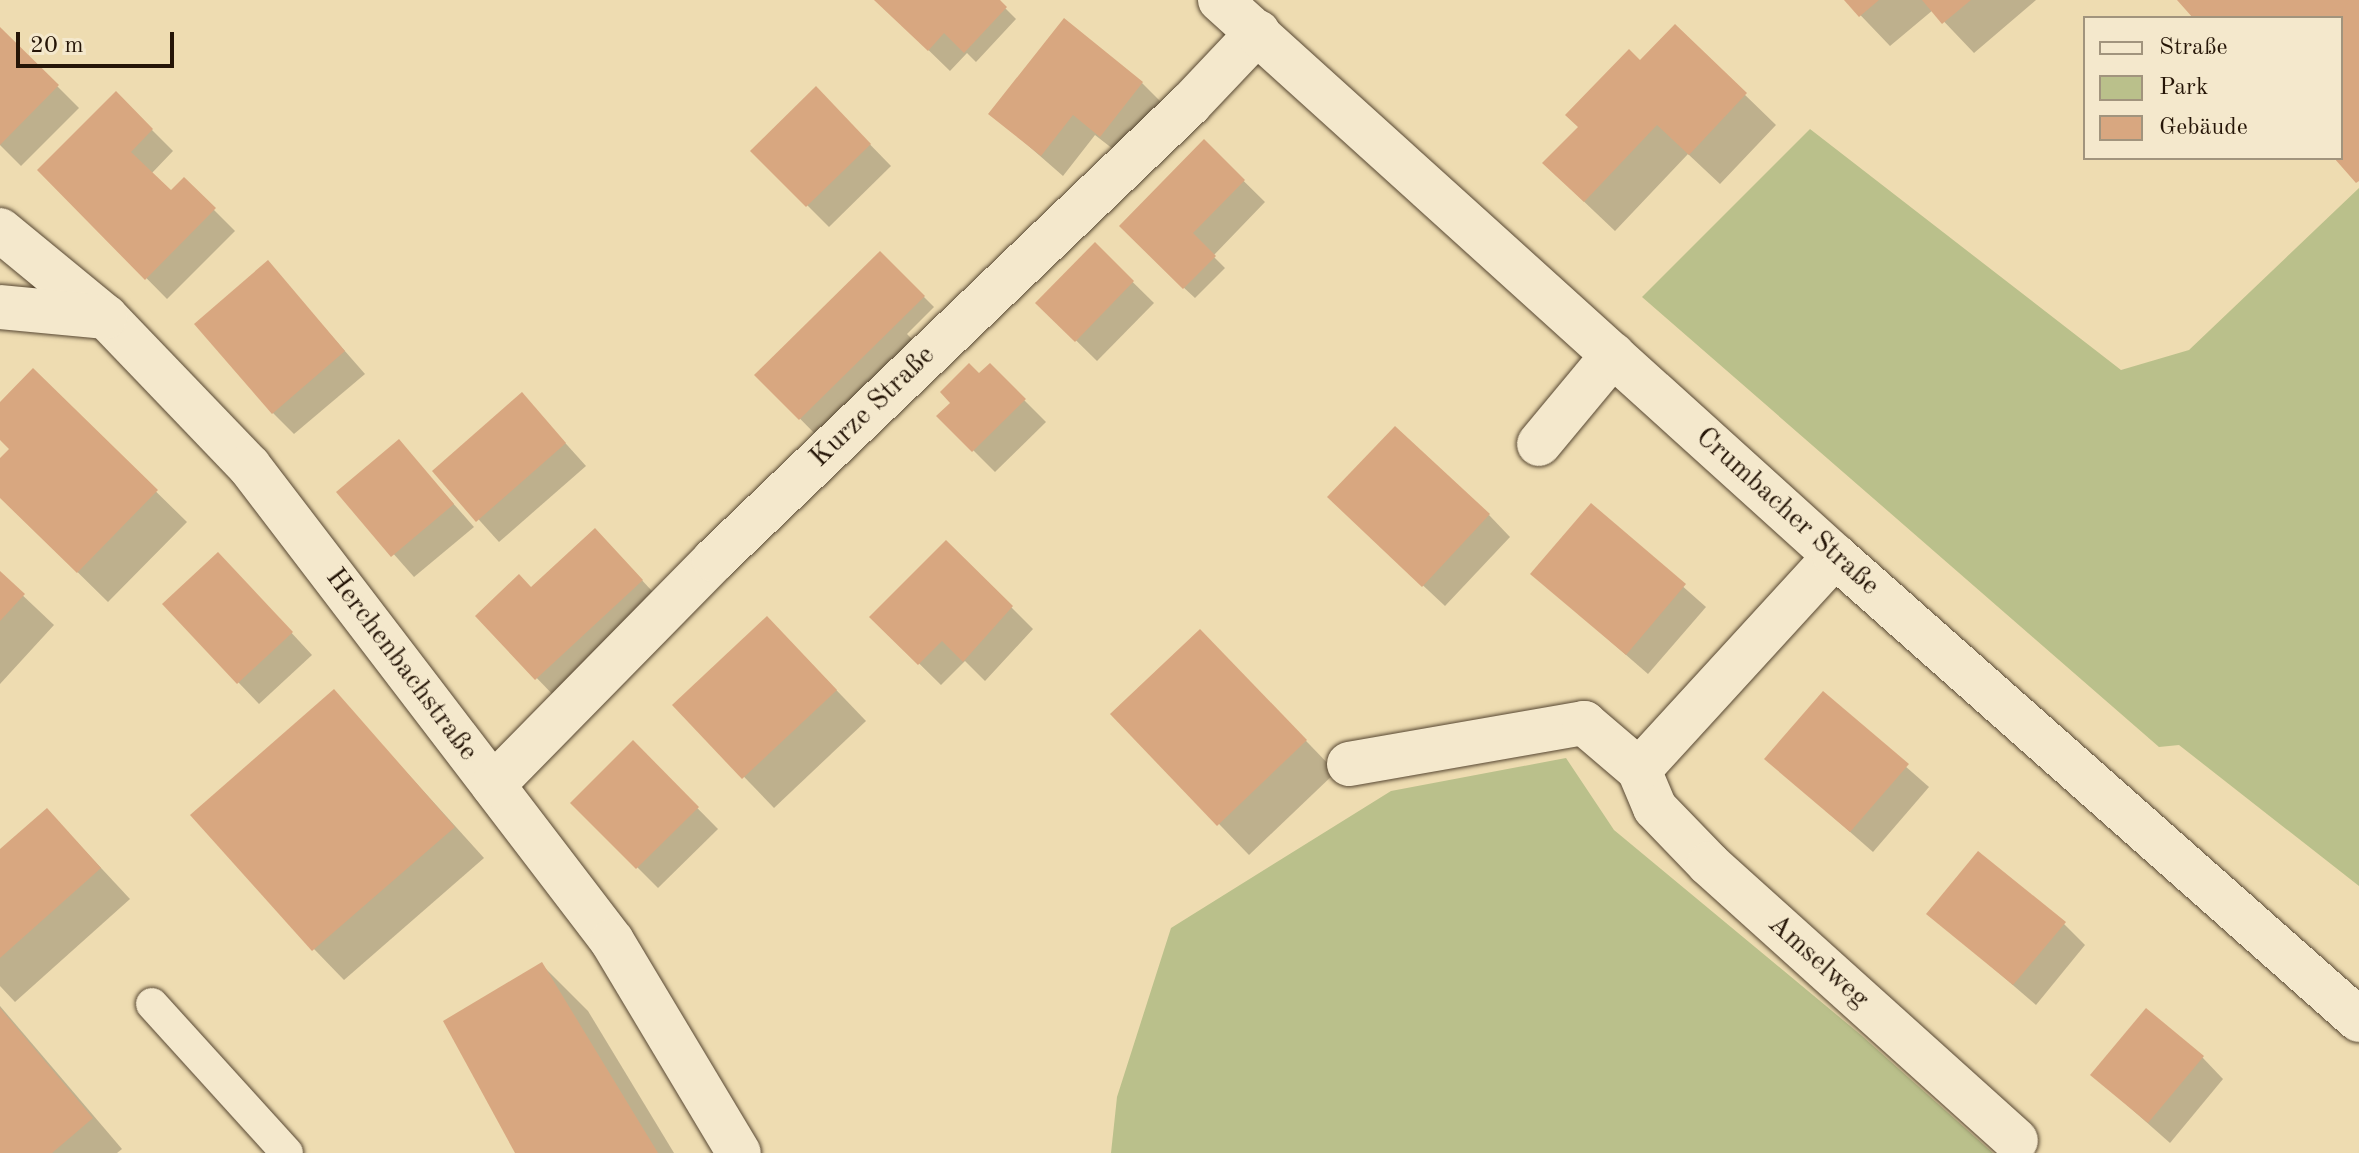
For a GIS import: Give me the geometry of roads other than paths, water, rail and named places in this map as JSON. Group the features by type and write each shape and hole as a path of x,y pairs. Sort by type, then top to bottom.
{"street":[{"name":"Crumbacher Straße","path":"1220,0 1835,556 2359,1020"},
{"name":"Kurze Straße","path":"493,785 714,560 1190,104 1258,32"},
{"name":"Herchenbachstraße","path":"0,230 106,317 249,466 612,941 739,1153"},
{"path":"0,307 106,317"},
{"path":"1539,444 1613,355"},
{"path":"1639,770 1835,556"},
{"name":"Amselweg","path":"1349,764 1584,723 1639,770 1655,808 1709,864 2016,1140"}],"lane":[{"path":"152,1004 287,1153"}]}
